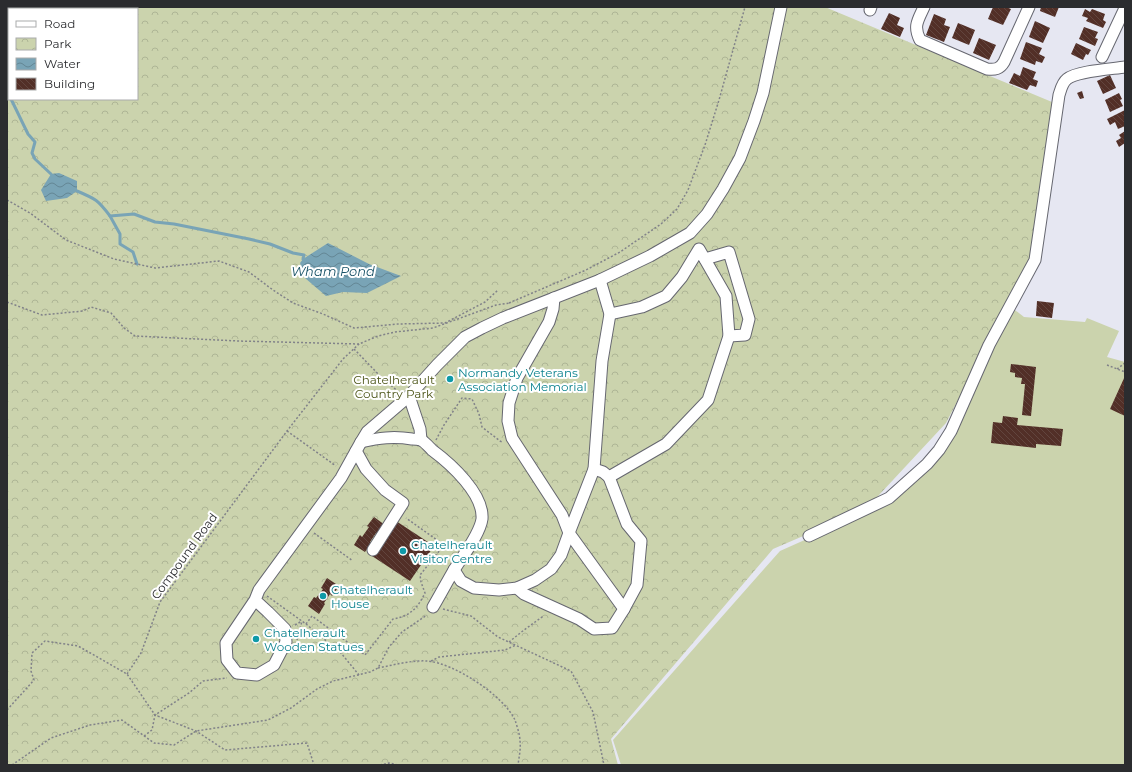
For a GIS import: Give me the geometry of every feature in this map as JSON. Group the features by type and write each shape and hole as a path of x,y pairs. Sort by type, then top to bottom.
{"street":[{"path":"257,595 268,612 284,629 286,642 274,665 257,675 237,673 227,660 226,643 257,595 305,526 341,478 367,432 406,396 465,337 503,318 600,280 650,256 690,233 707,214 740,158 754,121 763,93 781,7"},
{"path":"924,7 916,26 916,33 920,40 987,70 994,70 1001,67 1029,7"},
{"path":"1102,58 1125,8"},
{"path":"809,536 889,498 927,464 939,450 951,431 989,345 1035,260 1059,95 1062,85 1067,78 1075,74 1125,67"},
{"path":"609,477 666,444 708,400 729,336 726,296 699,248 682,277 666,296 642,307 610,314"},
{"path":"705,259 729,252 749,319 745,335 729,336"},
{"path":"454,570 461,581 474,588 499,590 517,588 535,580 551,569 561,555 594,469 602,361 610,314 600,280"},
{"path":"554,298 553,309 549,322 517,378 509,403 508,421 512,438 562,515 569,533 624,609"},
{"path":"406,396 420,429 421,440"},
{"path":"358,446 382,437 400,437 421,440 451,464 468,484 476,498 482,519 479,530 454,570 434,607"},
{"path":"358,446 366,468 385,490 403,503 373,550"},
{"path":"517,588 524,594 579,619 594,629 612,628 637,585 641,541 627,524 609,477 603,472 594,469"}],"path":[{"path":"7,302 42,316 83,311 91,307 111,313 124,328 135,336 238,341 359,344 378,336 395,332 433,328 496,305 508,304 586,270 620,252 661,224 677,209 688,190 705,145 745,7"},
{"path":"7,200 30,213 66,240 114,259 155,268 219,261 249,272 293,303 324,314 354,328 398,324 446,323 485,302 498,290"},
{"name":"Compound Road","path":"127,674 141,653 160,602 287,431 344,359 359,344"},
{"path":"354,349 382,378 406,396"},
{"path":"1116,370 1125,363"},
{"path":"1107,365 1116,370 1125,372"},
{"path":"432,449 444,425 462,398 472,399 479,414 482,427 500,441 517,447"},
{"path":"287,431 334,466"},
{"path":"306,624 312,616 365,655 393,619 411,613 420,604 425,593 420,575 444,545 398,512"},
{"path":"305,526 353,561"},
{"path":"257,595 306,624 342,653 359,675"},
{"path":"509,642 542,617 549,606"},
{"path":"378,668 389,647 402,632 426,616 434,607 471,616 498,636 571,671 592,712 604,765"},
{"path":"7,710 34,680 31,671 32,653 45,641 78,646 127,674 155,715 196,731 225,750 308,744 314,765"},
{"path":"431,662 439,657 505,650 516,645"},
{"path":"12,765 51,738 90,725 122,720 154,743 174,745 196,731 268,720 291,708 318,689 333,681 370,672 378,668 409,662 426,661 443,664 459,671 486,688 503,703 515,720 521,740 518,765"},
{"path":"144,736 152,730"},
{"path":"380,765 389,763 398,765"}],"green space":[{"name":"Chatelherault Country Park","path":"7,7 825,7 1052,102 1031,259 946,423 866,509 773,549 611,739 618,765 7,765"},
{"path":"1011,307 1024,317 1085,322 1087,318 1119,331 1107,357 1125,362 1125,765 621,765 613,740 780,551 865,513 941,444"}],"water":[{"path":"59,173 77,181 77,191 67,198 46,201 41,190 51,174"},
{"name":"Wham Pond","path":"328,243 369,264 401,276 367,293 343,292 326,296 305,278 300,263 303,259"}],"building":[{"path":"993,7 1006,7 1011,9 1003,25 988,19"},
{"path":"1041,7 1059,7 1055,17 1040,11"},
{"path":"1085,9 1090,12 1092,9 1105,14 1103,20 1106,22 1103,28 1086,21 1088,18 1082,16"},
{"path":"889,13 900,18 897,25 904,28 900,37 881,29"},
{"path":"934,14 946,19 944,25 950,27 944,42 926,35"},
{"path":"1035,21 1050,28 1043,43 1029,37"},
{"path":"958,23 975,30 969,45 952,38"},
{"path":"1084,27 1098,32 1095,38 1098,39 1095,46 1079,39"},
{"path":"979,38 996,45 989,60 973,53"},
{"path":"1026,42 1042,48 1039,54 1045,57 1042,63 1036,61 1035,65 1020,59"},
{"path":"1076,43 1091,50 1088,55 1086,54 1083,60 1071,54"},
{"path":"1023,67 1036,72 1033,79 1038,81 1036,87 1030,85 1027,90 1009,83 1014,73 1020,76"},
{"path":"1110,75 1116,88 1103,94 1097,81"},
{"path":"1082,91 1084,98 1080,99 1077,93"},
{"path":"1119,93 1123,106 1110,112 1105,100"},
{"path":"1125,110 1125,126 1118,129 1115,122 1110,125 1107,119"},
{"path":"1125,131 1125,143 1119,147 1116,141 1121,138 1119,135"},
{"path":"1037,301 1054,303 1052,318 1036,316"},
{"path":"1011,364 1036,367 1031,416 1022,415 1025,384 1021,384 1022,378 1015,377 1015,373 1010,372"},
{"path":"1125,376 1125,416 1110,409"},
{"path":"1003,416 1018,418 1017,425 1063,429 1061,446 1036,444 1036,448 991,443 993,422 1002,423"},
{"name":"Chatelherault House","path":"374,517 385,525 378,534 376,533 365,552 354,545 360,535 362,537 369,527 367,526"},
{"name":"Chatelherault Visitor Centre","path":"396,521 434,546 410,581 372,556"},
{"name":"Chatelherault House","path":"327,578 339,586 332,596 330,594 319,614 308,606 314,597 316,598 323,589 321,588"}],"waterway":[{"path":"11,100 28,134 35,142 32,153 35,159 51,174"},
{"path":"77,191 96,200 110,216 134,214 155,222 174,224 249,239 304,255 303,259"},
{"path":"110,216 120,234 120,244 133,252 137,264"}],"place":[{"name":"Normandy Veterans Association Memorial","path":"450,379"},
{"name":"Chatelherault Visitor Centre","path":"403,551"},
{"name":"Chatelherault House","path":"323,596"},
{"name":"Chatelherault Wooden Statues","path":"256,639"}]}
